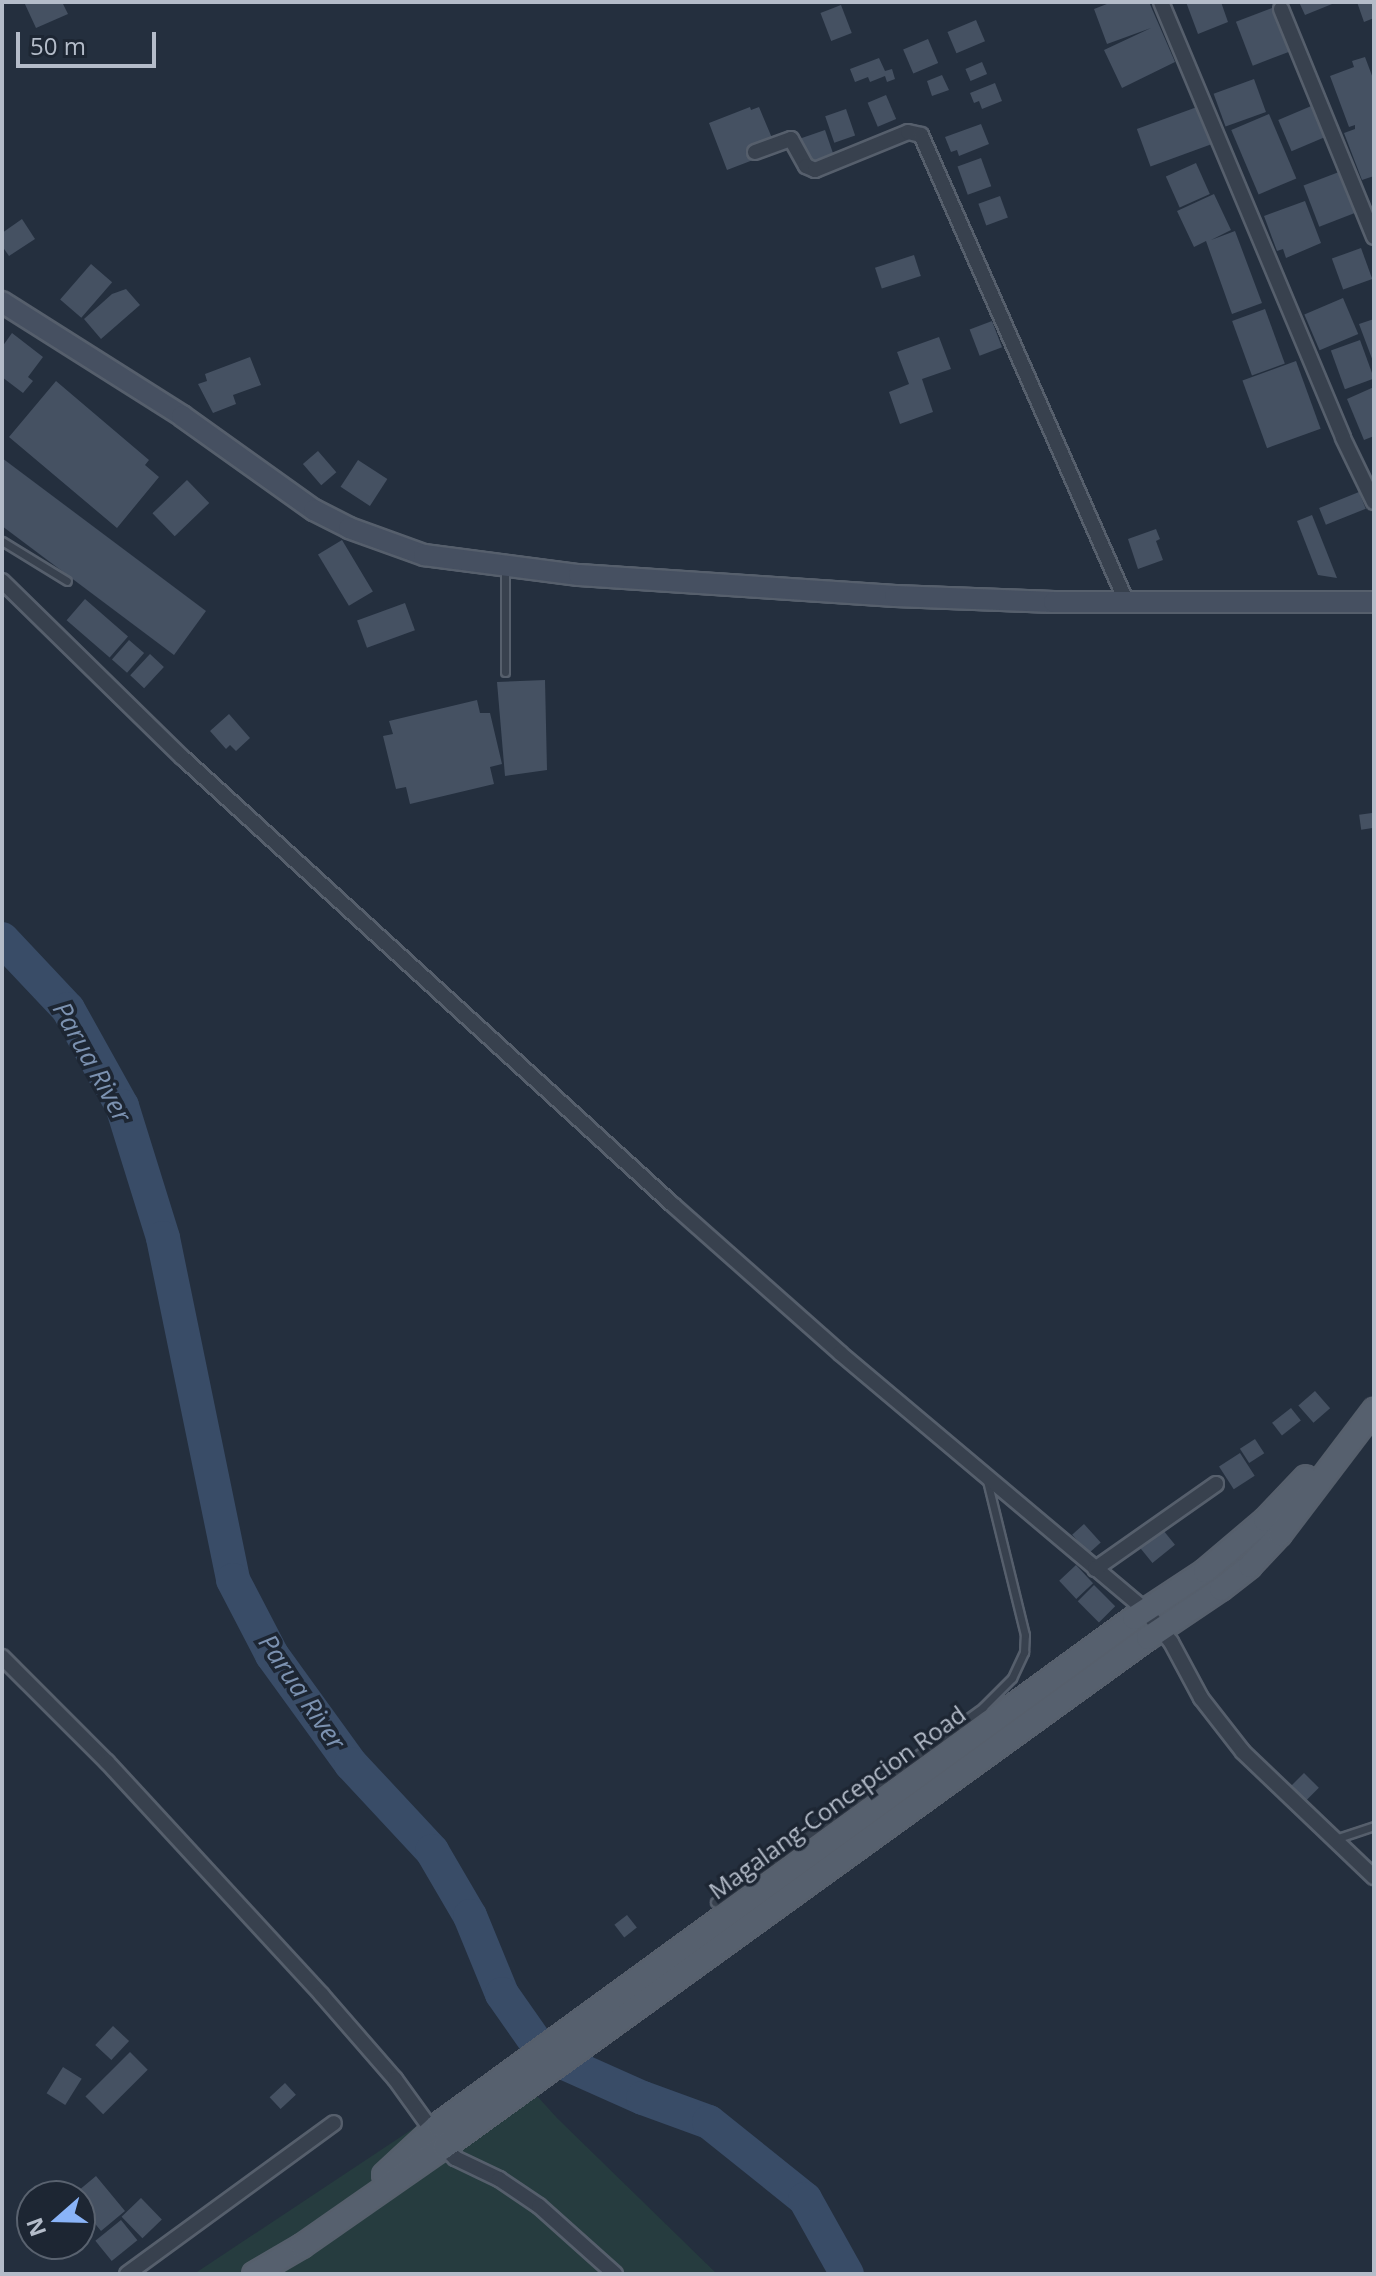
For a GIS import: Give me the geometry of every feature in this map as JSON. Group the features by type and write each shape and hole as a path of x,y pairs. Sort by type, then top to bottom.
{"main road":[{"name":"Magalang-Concepcion Road","path":"254,2274 322,2232 441,2136 1140,1614 1205,1571 1265,1520 1374,1403"},
{"name":"Magalang-Concepcion Road","path":"441,2136 1250,1566 1280,1534 1374,1410"}],"street":[{"path":"1161,2 1372,493"},
{"path":"1281,9 1374,237"},
{"path":"755,152 791,139 806,166 815,170 908,132 921,135 1127,603"},
{"path":"2,302 182,416 314,510 349,528 424,555 505,568 768,589 1127,603 1298,599 1374,602"},
{"path":"2,581 183,758 398,957 771,1293 1095,1569 1140,1614 1221,1726 1270,1781 1374,1877"},
{"path":"1095,1569 1216,1484"},
{"path":"2,1657 107,1762 321,1994 395,2079 455,2158 499,2179 539,2206 615,2274"},
{"path":"127,2274 334,2123"}],"lane":[{"path":"2,541 67,581"},
{"path":"505,568 505,672"},
{"path":"715,1902 983,1707 1012,1678 1024,1652 1025,1635 985,1474"},
{"path":"1333,1839 1374,1826"}],"green space":[{"path":"509,2065 557,2118 717,2274 194,2274"}],"building":[{"path":"24,2 62,2 68,14 36,28"},
{"path":"1112,2 1149,2 1175,62 1122,88 1104,50 1151,28 1107,44 1094,9"},
{"path":"1186,2 1221,2 1228,22 1198,34"},
{"path":"1299,2 1337,2 1305,15"},
{"path":"1357,2 1374,2 1374,18 1364,22"},
{"path":"841,5 852,33 831,41 820,13"},
{"path":"1277,6 1294,50 1253,66 1236,22"},
{"path":"976,20 985,41 956,53 947,32"},
{"path":"928,39 938,63 913,73 903,50"},
{"path":"1365,57 1374,81 1374,176 1362,180 1344,133 1355,129 1355,125 1349,127 1330,76 1354,67 1352,61"},
{"path":"879,58 885,71 892,69 895,79 887,82 885,76 870,82 868,77 855,82 850,69"},
{"path":"982,62 987,74 971,81 965,69"},
{"path":"942,75 949,90 932,96 927,81"},
{"path":"1254,79 1266,112 1226,127 1214,94"},
{"path":"995,83 1002,101 982,109 979,101 974,103 970,93"},
{"path":"886,95 896,119 878,127 868,103"},
{"path":"1316,104 1329,135 1292,151 1278,120"},
{"path":"750,107 751,110 759,107 772,138 748,148 753,160 727,170 709,123"},
{"path":"1197,107 1211,145 1151,166 1137,129"},
{"path":"846,109 855,135 834,143 825,116"},
{"path":"1269,114 1296,178 1259,194 1231,130"},
{"path":"981,124 989,144 959,156 957,150 951,152 945,137"},
{"path":"825,130 834,156 810,165 800,138"},
{"path":"981,158 991,186 968,195 958,167"},
{"path":"1196,163 1210,194 1180,207 1166,176"},
{"path":"1339,172 1355,213 1319,227 1304,186"},
{"path":"1214,194 1231,230 1211,240 1235,231 1262,303 1232,314 1206,241 1194,247 1177,211"},
{"path":"1000,196 1008,218 986,225 978,204"},
{"path":"1305,201 1321,243 1286,258 1283,249 1277,251 1264,216"},
{"path":"22,219 35,239 9,256 2,246 2,233"},
{"path":"1361,248 1372,279 1343,290 1332,259"},
{"path":"914,255 921,276 882,289 875,268"},
{"path":"91,264 112,282 81,318 60,299"},
{"path":"126,289 140,305 101,339 84,319 112,294"},
{"path":"1343,298 1358,334 1320,350 1304,314"},
{"path":"1265,309 1285,364 1252,375 1232,321"},
{"path":"1374,319 1374,364 1359,324"},
{"path":"992,321 1002,347 980,356 970,330"},
{"path":"12,333 43,357 28,377 33,381 23,393 2,377 2,347"},
{"path":"939,337 951,369 922,379 933,412 900,424 889,392 909,384 897,352"},
{"path":"1360,340 1374,379 1345,389 1331,351"},
{"path":"250,357 261,385 233,395 236,404 213,413 198,384 207,381 205,374"},
{"path":"1296,361 1321,429 1267,448 1242,380"},
{"path":"56,381 149,460 145,465 159,477 117,528 9,437"},
{"path":"1374,387 1374,436 1364,440 1347,399"},
{"path":"318,451 336,472 321,485 303,464"},
{"path":"2,458 206,611 174,655 2,526"},
{"path":"358,460 387,479 370,506 341,487"},
{"path":"187,480 209,503 175,536 152,513"},
{"path":"1359,492 1366,509 1326,525 1319,508"},
{"path":"1312,515 1337,578 1318,575 1297,521"},
{"path":"1156,529 1160,539 1156,541 1163,560 1138,569 1128,539"},
{"path":"342,540 373,591 349,606 318,554"},
{"path":"85,599 128,636 110,658 67,620"},
{"path":"405,603 415,630 367,648 357,620"},
{"path":"129,640 144,653 127,673 112,660"},
{"path":"150,654 164,667 144,688 130,675"},
{"path":"545,680 547,770 505,776 497,682"},
{"path":"477,700 480,713 490,713 502,764 490,767 494,784 410,804 406,787 396,789 383,736 393,734 389,721"},
{"path":"229,714 250,738 236,751 230,745 226,749 210,731"},
{"path":"1372,813 1374,828 1361,830 1359,815"},
{"path":"1315,1391 1330,1408 1313,1423 1298,1405"},
{"path":"1291,1408 1301,1421 1282,1435 1272,1423"},
{"path":"1255,1439 1264,1453 1249,1463 1240,1449"},
{"path":"1240,1453 1255,1476 1234,1489 1219,1467"},
{"path":"1084,1524 1101,1543 1089,1553 1072,1535"},
{"path":"1163,1530 1175,1545 1152,1563 1140,1548"},
{"path":"1076,1565 1093,1583 1076,1599 1059,1581"},
{"path":"1094,1585 1115,1606 1099,1622 1078,1601"},
{"path":"1304,1773 1319,1788 1306,1801 1291,1786"},
{"path":"627,1915 637,1928 624,1937 614,1925"},
{"path":"113,2026 129,2041 111,2060 95,2045"},
{"path":"130,2052 148,2070 103,2114 85,2097"},
{"path":"63,2067 82,2079 65,2105 47,2093"},
{"path":"285,2083 296,2095 281,2109 270,2097"},
{"path":"96,2176 125,2211 101,2231 96,2225 96,2180 91,2180"},
{"path":"141,2198 162,2220 142,2238 122,2217"},
{"path":"121,2220 137,2240 112,2261 96,2240"}],"waterway":[{"name":"Parua River","path":"2,939 68,1009 122,1106 163,1238 233,1580 272,1655 351,1764 432,1851 470,1916 502,1994 544,2054 643,2098 709,2122 805,2199 847,2274"}]}
